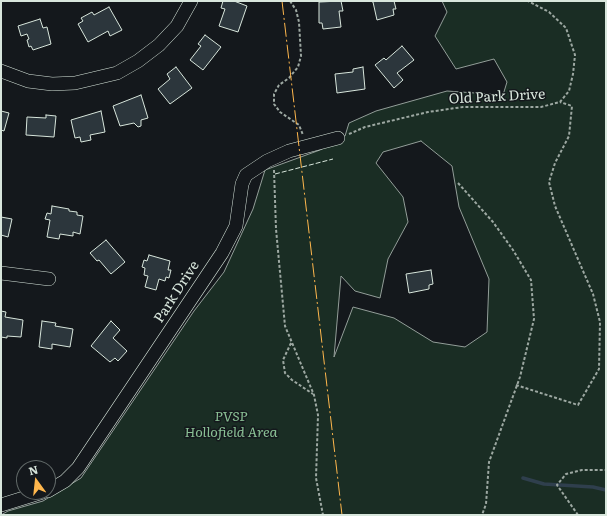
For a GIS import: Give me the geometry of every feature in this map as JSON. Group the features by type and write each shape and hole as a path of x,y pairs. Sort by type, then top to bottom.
{"street":[{"path":"1,71 28,81 52,84 75,83 116,72 138,61 159,45 177,26 191,1"},
{"name":"Park Drive","path":"56,486 64,481 78,468 222,253 236,226 242,184 246,175 254,168 272,159 338,138"},
{"path":"1,273 49,280"},
{"path":"1,505 17,500"}],"path":[{"path":"290,1 296,10 299,22 301,56 298,67 289,78 280,85 274,94 274,104 280,112 298,125 307,147"},
{"name":"Old Park Drive","path":"338,138 365,127 428,112 463,107 541,108 560,102 568,91 573,74 574,55 566,28 549,12 528,1"},
{"path":"516,385 578,405 599,369 600,322 593,294 555,206 549,182 555,163 569,136 572,106 560,102"},
{"path":"272,159 275,174 276,229 285,326 314,395 318,415 316,478 322,515"},
{"path":"458,183 493,222 513,250 531,280 534,319 516,385 489,462 486,504 482,515"},
{"path":"291,343 283,360 285,373 292,380 314,395"},
{"path":"578,515 557,485 566,474 582,470 606,470"}],"green space":[{"name":"PVSP Hollofield Area","path":"442,1 606,1 606,515 1,515 8,511 45,500 56,500 56,493 81,478 194,311 224,272 253,209 265,170 320,150 345,136 349,123 376,111 447,91 503,95 507,82 494,59 456,69 435,36 447,12","holes":["421,141 452,166 459,207 489,279 487,332 465,347 433,342 394,318 353,307 334,357 341,276 355,291 380,298 388,259 408,222 403,197 376,163 383,152"]}],"building":[{"path":"223,1 234,1 247,6 238,32 219,26 225,9 221,8"},
{"path":"341,1 343,11 339,11 341,27 323,29 322,23 319,23 319,2"},
{"path":"370,1 394,1 396,9 393,9 394,15 377,20 373,2"},
{"path":"109,7 122,30 110,36 108,31 88,42 78,24 83,21 81,18 92,12 94,15"},
{"path":"40,19 43,28 47,27 51,44 33,50 31,46 29,47 27,40 29,39 27,34 21,36 18,26"},
{"path":"205,35 221,47 203,70 190,60 201,46 198,44"},
{"path":"402,46 414,60 397,73 403,80 394,88 375,65 384,58 386,60"},
{"path":"176,67 192,88 170,104 158,89 170,79 167,74"},
{"path":"363,67 365,89 337,93 335,74 353,72 353,69"},
{"path":"141,95 148,118 141,120 141,126 138,127 134,123 120,126 113,106"},
{"path":"1,111 9,113 4,131 1,130"},
{"path":"101,111 105,132 90,135 91,140 81,142 80,137 75,138 71,120"},
{"path":"46,115 56,116 54,137 26,135 27,117 46,118"},
{"path":"52,206 69,209 69,211 77,212 77,215 83,216 80,234 73,232 73,236 60,234 59,239 47,237 50,220 45,219 47,213 51,214"},
{"path":"1,217 12,219 8,237 1,235"},
{"path":"106,240 125,262 111,274 99,260 97,261 90,253"},
{"path":"149,255 170,261 168,270 171,270 169,278 166,277 165,281 159,279 156,290 145,287 148,276 144,275 145,268 142,267 144,260 147,261"},
{"path":"431,270 433,284 429,285 429,289 409,293 406,274"},
{"path":"1,311 6,312 5,317 23,320 21,337 1,337"},
{"path":"42,321 56,323 55,326 73,329 70,347 52,344 52,349 39,347"},
{"path":"111,321 120,330 113,338 127,351 118,361 115,358 110,362 91,346"}],"waterway":[{"path":"523,478 544,484 593,487 606,490"}],"fence":[{"path":"275,174 333,159"}],"power":[{"path":"282,1 342,515"}]}
